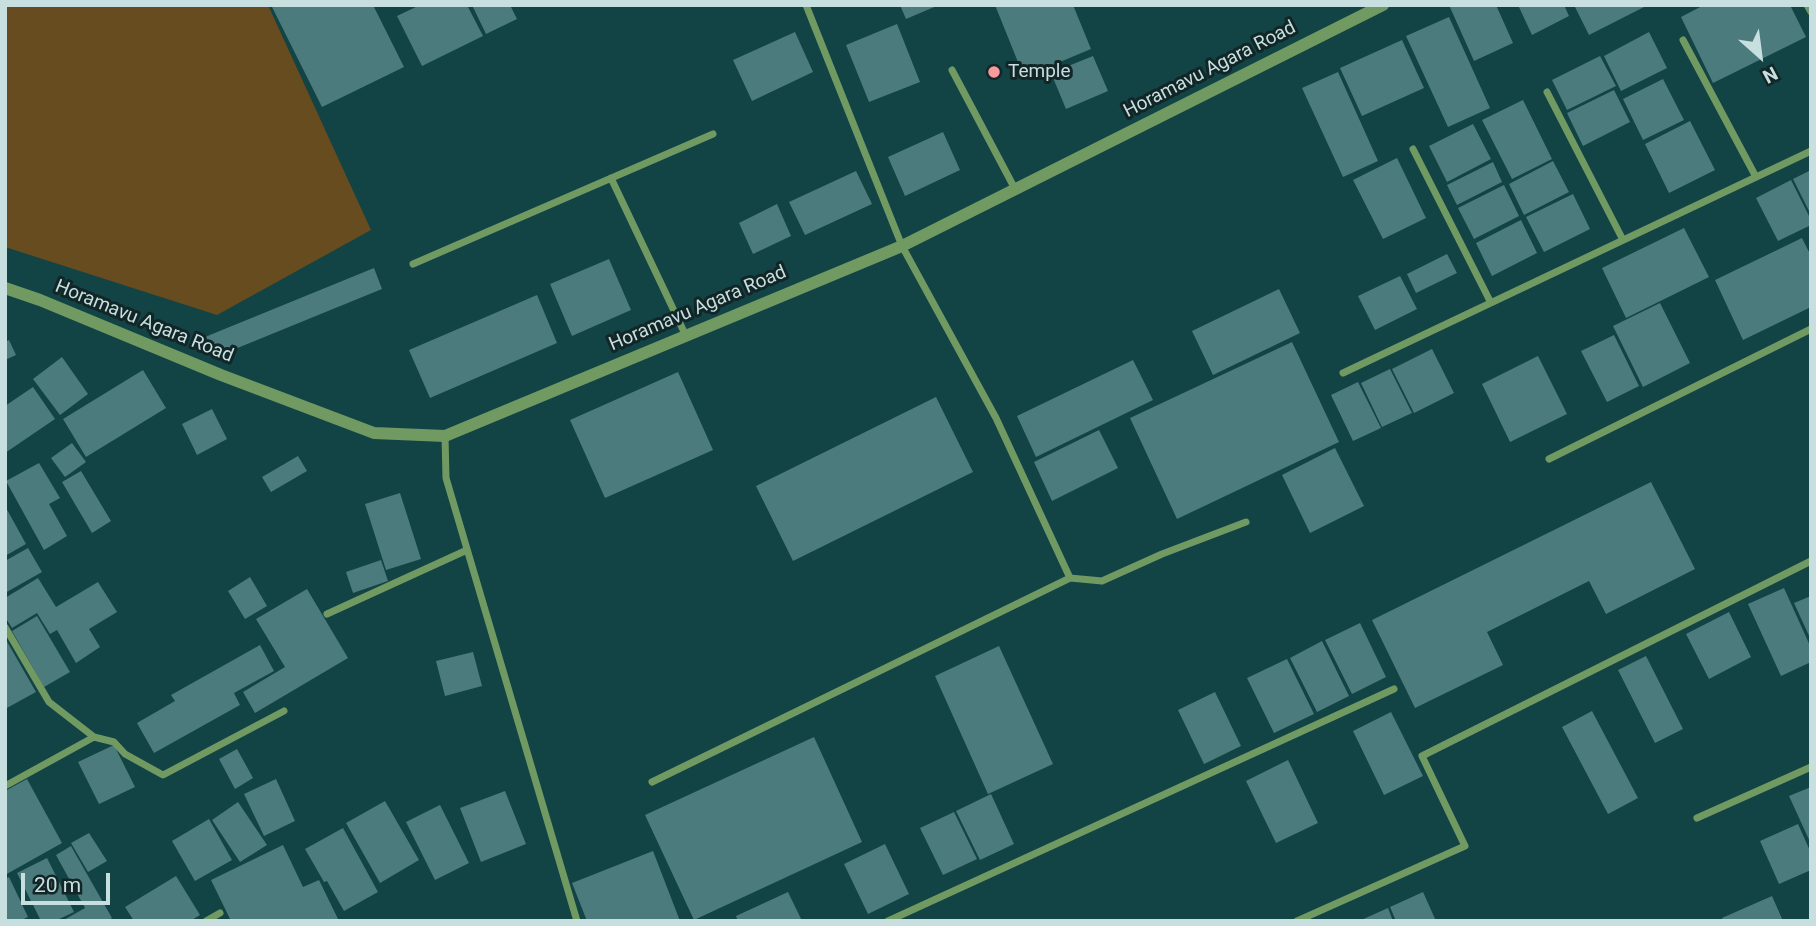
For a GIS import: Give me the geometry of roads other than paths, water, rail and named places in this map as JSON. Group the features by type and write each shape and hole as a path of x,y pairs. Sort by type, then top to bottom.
{"street":[{"path":"806,5 902,246 996,418 1070,578"},
{"name":"Horamavu Agara Road","path":"5,288 374,433 444,436 902,246 1382,5"},
{"path":"1807,5 1811,12"},
{"path":"1683,40 1756,177"},
{"path":"952,70 1015,189"},
{"path":"1547,92 1623,240"},
{"path":"413,264 713,134"},
{"path":"1413,149 1491,303"},
{"path":"1343,373 1811,151"},
{"path":"611,178 686,336"},
{"path":"1549,458 1811,329"},
{"path":"444,436 446,478 577,921"},
{"path":"652,782 1070,578 1102,581 1162,554 1246,522"},
{"path":"327,614 467,550"},
{"path":"1297,921 1465,846 1422,756 1811,561"},
{"path":"5,627 49,702 94,737 114,741 125,754 163,775 284,711"},
{"path":"888,921 1394,689"},
{"path":"5,786 94,737"},
{"path":"1697,818 1811,767"},
{"path":"206,921 220,913"}],"place":[{"name":"Temple","path":"994,72"}]}
